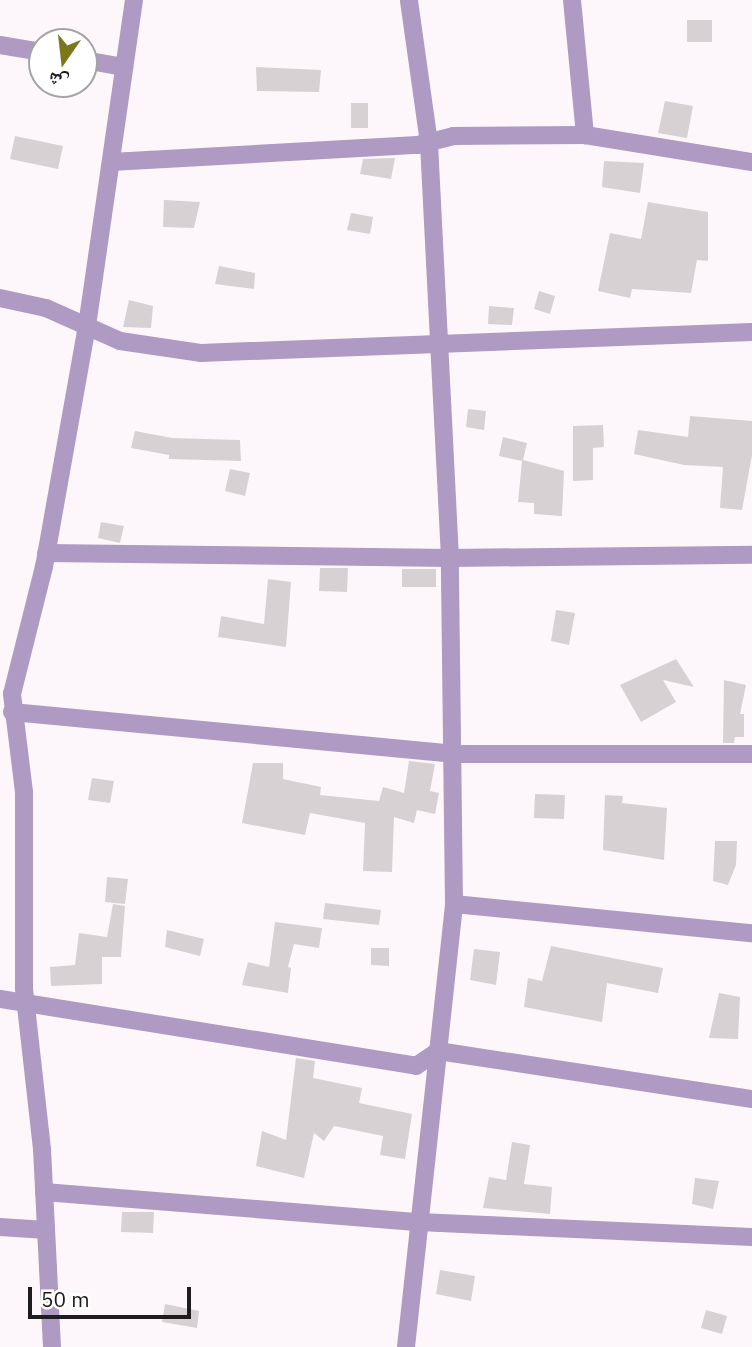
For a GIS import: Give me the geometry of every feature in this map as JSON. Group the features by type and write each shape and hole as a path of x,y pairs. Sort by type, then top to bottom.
{"street":[{"path":"52,1347 44,1192 25,1002 24,792 12,712 46,553 87,326 134,0"},
{"path":"405,1347 454,904 450,558 429,143 410,0"},
{"path":"572,0 585,135"},
{"path":"0,45 28,50"},
{"path":"98,62 124,67"},
{"path":"111,162 429,143 453,136 585,135 752,162"},
{"path":"0,298 46,308 120,341 200,353 752,332"},
{"path":"46,553 450,558 752,555"},
{"path":"12,712 453,754 752,754"},
{"path":"454,904 752,933"},
{"path":"0,999 416,1066 438,1051 752,1099"},
{"path":"44,1192 419,1222 752,1237"},
{"path":"0,1227 46,1230"}],"building":[{"path":"687,20 712,20 712,42 687,42"},
{"path":"256,67 321,70 319,92 257,91"},
{"path":"665,101 693,106 687,138 658,133"},
{"path":"351,103 368,103 368,128 351,128"},
{"path":"15,136 63,146 58,169 10,159"},
{"path":"395,158 391,179 360,174 363,159"},
{"path":"604,161 644,163 640,193 602,187"},
{"path":"164,200 200,202 194,228 163,227"},
{"path":"648,202 708,212 708,261 697,260 691,293 632,289 630,298 598,291 610,233 641,239"},
{"path":"351,213 373,217 370,234 347,230"},
{"path":"219,266 255,273 254,289 215,284"},
{"path":"539,291 555,296 550,314 534,309"},
{"path":"129,300 153,306 151,328 123,327"},
{"path":"489,306 514,308 512,325 488,324"},
{"path":"468,409 486,411 484,430 466,427"},
{"path":"690,416 752,421 752,455 742,510 720,508 723,467 684,465 634,454 638,430 688,437"},
{"path":"603,425 604,447 593,448 593,480 573,481 573,426"},
{"path":"135,431 172,438 240,440 241,461 169,459 169,455 131,448"},
{"path":"503,437 527,443 523,460 564,471 562,516 534,514 534,503 518,502 522,461 499,456"},
{"path":"230,469 250,473 245,496 225,491"},
{"path":"101,522 124,526 120,543 98,538"},
{"path":"320,568 348,568 347,592 319,591"},
{"path":"402,569 436,569 436,587 402,587"},
{"path":"268,579 291,582 286,647 218,637 221,616 264,624"},
{"path":"556,610 575,613 569,645 551,641"},
{"path":"676,659 694,687 663,680 676,702 641,722 620,685"},
{"path":"724,680 746,685 740,714 744,714 744,737 735,737 734,743 723,743"},
{"path":"409,761 435,764 430,791 439,793 435,814 417,810 414,823 394,817 392,872 363,871 365,823 310,813 305,835 242,823 253,763 283,763 283,779 321,787 320,795 379,801 383,787 404,793"},
{"path":"92,778 114,781 110,803 88,800"},
{"path":"535,794 565,795 564,819 534,818"},
{"path":"605,795 623,796 622,803 667,808 664,860 603,850"},
{"path":"715,841 737,841 736,865 728,885 713,881"},
{"path":"107,877 128,879 125,904 105,902"},
{"path":"325,903 381,910 379,925 323,919"},
{"path":"113,904 125,906 121,957 102,957 102,984 51,986 50,967 75,965 79,933 107,937"},
{"path":"275,922 322,928 319,948 294,944 288,967 291,968 288,993 242,985 248,962 269,967"},
{"path":"167,930 204,939 200,956 165,947"},
{"path":"551,946 663,968 658,993 607,983 602,1022 524,1007 528,978 542,981"},
{"path":"371,948 389,948 389,966 371,965"},
{"path":"474,949 500,952 496,985 470,980"},
{"path":"719,993 740,997 738,1039 709,1038"},
{"path":"296,1058 315,1061 313,1078 362,1088 359,1103 412,1114 405,1159 380,1155 383,1136 334,1126 324,1141 314,1133 304,1178 256,1166 262,1131 286,1140"},
{"path":"512,1142 530,1145 524,1184 552,1187 550,1214 483,1208 489,1177 506,1180"},
{"path":"695,1178 719,1181 713,1209 692,1204"},
{"path":"122,1212 154,1212 153,1233 121,1232"},
{"path":"440,1270 475,1276 471,1301 436,1294"},
{"path":"165,1304 199,1311 197,1328 162,1322"},
{"path":"706,1310 727,1316 722,1334 701,1328"}]}
